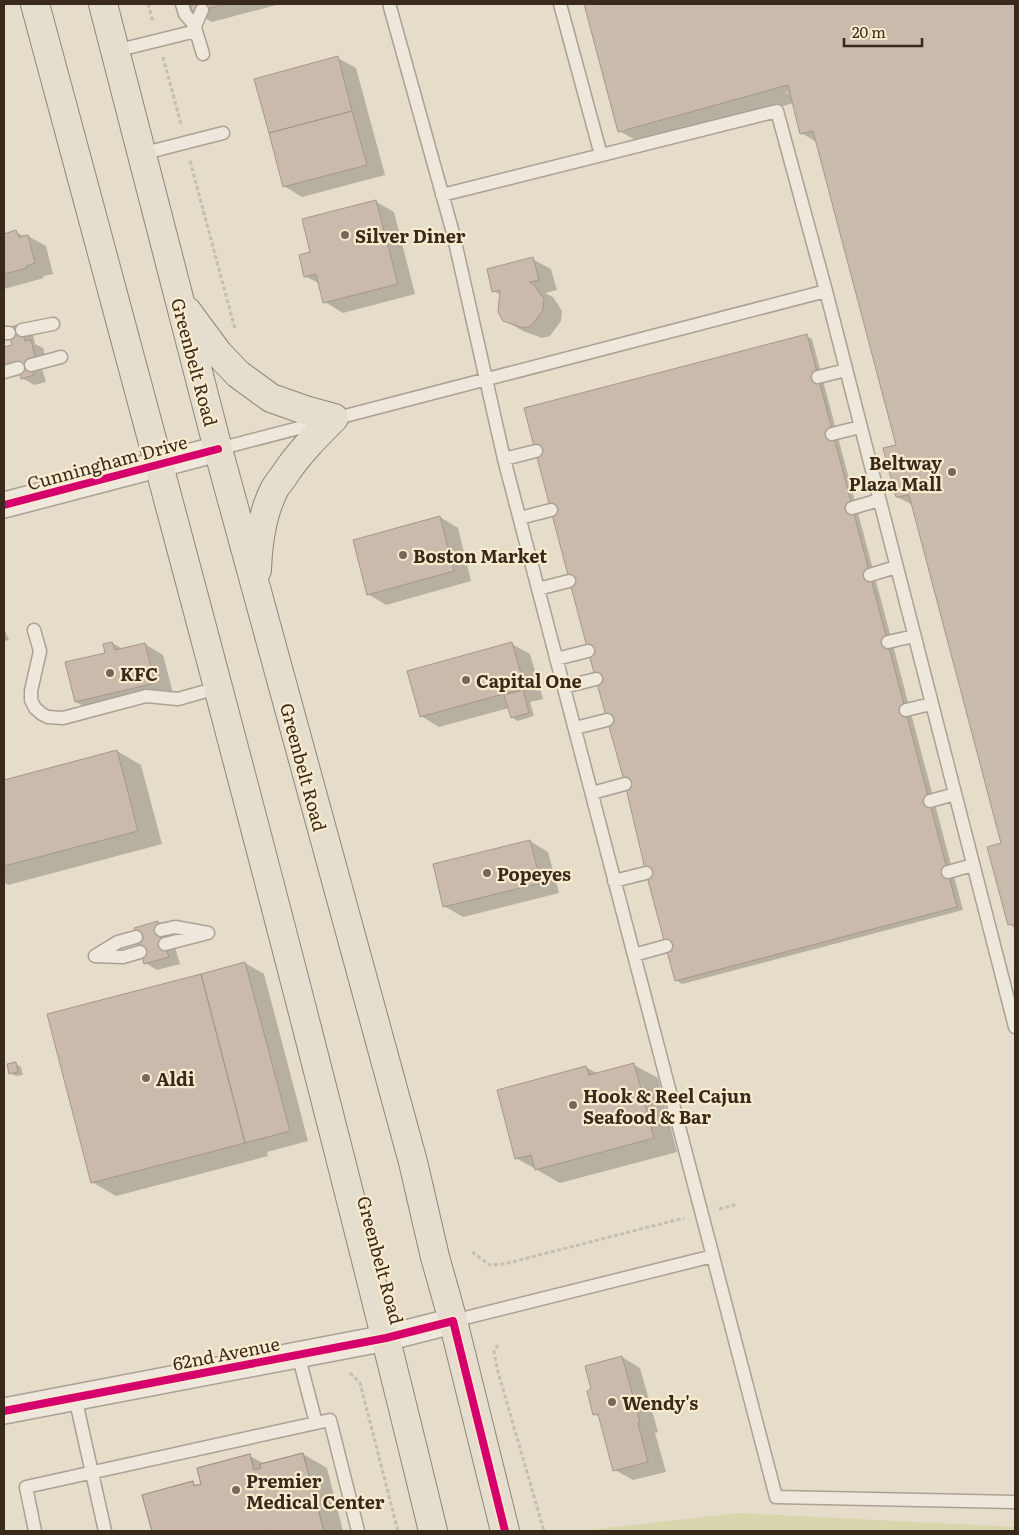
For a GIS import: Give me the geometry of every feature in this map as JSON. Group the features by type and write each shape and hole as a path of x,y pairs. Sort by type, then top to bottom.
{"main road":[{"name":"Greenbelt Road","path":"35,4 159,464 386,1338 433,1531"},
{"name":"Greenbelt Road","path":"103,4 178,299 256,591 413,1162 435,1257 454,1321 505,1531"},
{"path":"178,299 218,352 238,374 271,398 334,418"},
{"path":"256,591 257,555 262,526 274,490 310,441 334,418"}],"street":[{"name":"Cunningham Drive","path":"4,505 218,449"},
{"name":"62nd Avenue","path":"4,1411 386,1338 454,1321"}],"lane":[{"path":"182,4 185,14 196,28 202,54"},
{"path":"560,4 601,155"},
{"path":"390,7 453,233 504,459 776,1497 1015,1502"},
{"path":"196,28 202,10"},
{"path":"115,51 196,28"},
{"path":"442,195 777,111 826,290 1015,1027"},
{"path":"141,154 223,133"},
{"path":"218,449 826,290"},
{"path":"22,330 54,324"},
{"path":"31,365 61,357"},
{"path":"4,372 18,368"},
{"path":"818,377 846,370"},
{"path":"832,434 860,427"},
{"path":"504,459 536,451"},
{"path":"852,508 879,500"},
{"path":"520,518 551,510"},
{"path":"870,575 896,568"},
{"path":"538,589 570,581"},
{"path":"34,630 40,651 31,691 35,708 42,714 63,718 146,696 178,699 217,688"},
{"path":"888,642 914,636"},
{"path":"556,659 588,650"},
{"path":"564,687 596,679"},
{"path":"906,710 931,704"},
{"path":"575,728 607,720"},
{"path":"592,793 625,784"},
{"path":"930,801 955,794"},
{"path":"948,872 973,865"},
{"path":"614,881 646,873"},
{"path":"161,930 175,927 208,933 165,944"},
{"path":"136,937 118,942 96,956 123,957 140,952"},
{"path":"634,955 666,946"},
{"path":"454,1321 713,1256"},
{"path":"298,1354 316,1423"},
{"path":"76,1397 105,1531"},
{"path":"35,1531 26,1487 330,1420 358,1531"}],"path":[{"path":"148,4 236,334"},
{"path":"472,1252 490,1265 504,1264 738,1204"},
{"path":"498,1345 494,1352 498,1372 544,1531"},
{"path":"350,1373 360,1384 398,1531"}],"shaded area":[{"path":"739,1513 1015,1527 1015,1531 588,1531"}],"building":[{"path":"190,4 225,4 193,13"},
{"name":"Beltway Plaza Mall","path":"584,4 1015,4 1015,929 1014,924 1008,925 987,847 1001,843 909,495 896,497 883,448 896,445 813,131 800,134 788,85 618,132"},
{"path":"338,56 352,111 269,133 254,79"},
{"path":"352,111 367,165 283,187 269,133"},
{"name":"Silver Diner","path":"376,200 398,284 323,303 316,274 304,277 299,255 310,252 302,219"},
{"path":"16,230 19,237 28,235 35,263 26,266 27,268 4,274 4,234"},
{"path":"533,257 539,280 529,282 534,285 544,299 543,310 531,326 523,328 503,321 498,312 500,290 492,292 487,269"},
{"path":"21,324 25,341 31,340 35,357 29,358 34,375 21,379 17,362 4,365 4,347 12,345 8,328"},
{"path":"807,334 957,907 675,981 646,873 625,784 524,408"},
{"name":"Boston Market","path":"440,516 454,571 367,595 353,540"},
{"name":"KFC","path":"112,642 115,650 145,643 155,683 75,702 65,662 105,653 103,644"},
{"name":"Capital One","path":"512,642 525,688 420,717 407,671"},
{"path":"523,690 529,713 511,718 504,695"},
{"path":"117,750 138,831 4,866 4,780"},
{"name":"Popeyes","path":"530,840 541,883 443,907 433,864"},
{"path":"158,921 169,957 144,964 134,928"},
{"path":"245,962 290,1131 245,1143 201,974"},
{"name":"Aldi","path":"201,974 245,1143 91,1183 47,1014"},
{"path":"16,1062 18,1072 9,1074 7,1064"},
{"name":"Hook & Reel Cajun Seafood & Bar","path":"634,1063 654,1138 535,1170 531,1155 515,1159 497,1090 586,1066 589,1075"},
{"name":"Wendy's","path":"622,1356 640,1422 638,1423 648,1462 613,1471 598,1414 593,1415 587,1391 591,1389 585,1366"},
{"name":"Premier Medical Center","path":"303,1453 324,1531 152,1531 142,1495 193,1481 194,1486 201,1484 197,1468 250,1454 254,1470 261,1468 260,1464"},
{"name":"Premier Medical Center","path":"303,1453 324,1531 152,1531 142,1495 193,1481 194,1486 201,1484 197,1468 250,1454 254,1470 261,1468 260,1464"}],"cycle path":[{"path":"4,505 218,449"},
{"path":"4,1411 386,1338 453,1321 505,1531"}],"place":[{"name":"Silver Diner","path":"345,235"},
{"name":"Beltway Plaza Mall","path":"952,472"},
{"name":"Boston Market","path":"403,555"},
{"name":"KFC","path":"110,673"},
{"name":"Capital One","path":"466,680"},
{"name":"Popeyes","path":"487,873"},
{"name":"Aldi","path":"146,1078"},
{"name":"Hook & Reel Cajun Seafood & Bar","path":"573,1105"},
{"name":"Wendy's","path":"612,1402"},
{"name":"Premier Medical Center","path":"236,1490"}]}
